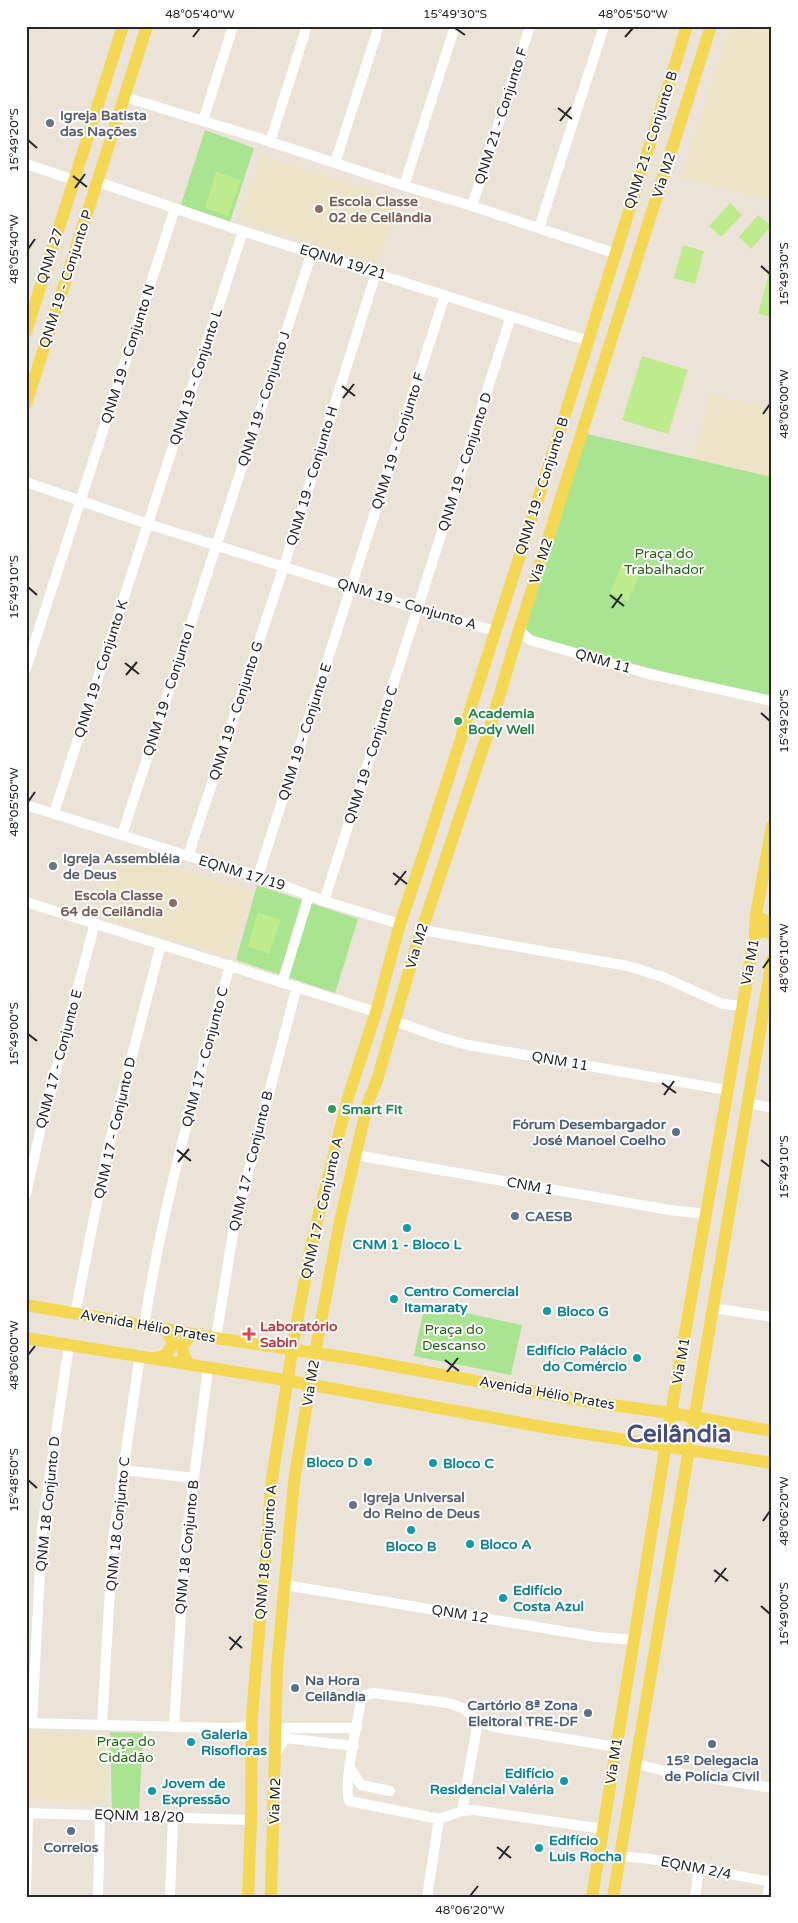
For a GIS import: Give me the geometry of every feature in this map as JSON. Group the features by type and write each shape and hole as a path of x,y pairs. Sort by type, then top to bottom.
{"main road":[{"name":"QNM 27","path":"26,332 123,26"},
{"path":"130,82 132,53 140,26"},
{"path":"130,82 147,26"},
{"name":"QNM 21 - Conjunto B","path":"614,253 638,184 687,26"},
{"name":"Via M2","path":"270,1897 279,1643 294,1482 315,1353 340,1221 355,1155 368,1102 377,1080 422,930 490,727 514,645 711,26"},
{"name":"QNM 19 - Conjunto P","path":"26,404 130,82"},
{"path":"638,184 659,191"},
{"path":"68,201 66,223 55,259 56,264 60,267 66,267 71,262"},
{"path":"588,341 614,253"},
{"name":"QNM 19 - Conjunto B","path":"495,631 588,341"},
{"path":"569,402 588,414"},
{"path":"565,415 588,414"},
{"name":"QNM 19 - Conjunto A","path":"400,924 495,631"},
{"name":"Via M1","path":"592,1897 772,826"},
{"path":"427,844 431,852 439,854 448,852"},
{"path":"420,865 426,863 434,866 440,874"},
{"path":"756,915 763,920 772,922"},
{"name":"Via M2","path":"376,1012 400,924"},
{"path":"755,935 760,931 767,931 772,934"},
{"name":"Via M1","path":"613,1897 731,1196 767,1013 772,960"},
{"name":"QNM 17 - Conjunto A","path":"293,1349 318,1217 348,1098 376,1012"},
{"path":"355,1074 361,1082 366,1084 372,1084 377,1080"},
{"path":"348,1098 355,1093 365,1097 368,1102"},
{"path":"718,1142 725,1137 734,1143 730,1177 731,1196"},
{"path":"318,1217 321,1221 330,1225 340,1221"},
{"path":"701,1245 703,1268 698,1302 704,1307 713,1305"},
{"name":"Avenida Hélio Prates","path":"26,1306 411,1369 596,1403 672,1413 772,1430"},
{"path":"156,1358 166,1355 173,1343 168,1332 162,1329"},
{"path":"189,1364 184,1356 182,1347 191,1334"},
{"path":"26,1338 140,1355 549,1428 667,1445 772,1463"},
{"name":"Via M2","path":"288,1381 293,1349"},
{"name":"QNM 18 Conjunto A","path":"252,1724 255,1665 272,1479 288,1381"},
{"path":"272,1479 283,1474 287,1475 294,1482"},
{"path":"652,1537 660,1533 668,1539 664,1567 666,1588"},
{"path":"643,1592 645,1617 635,1676 637,1682 642,1684 650,1678"},
{"path":"258,1640 266,1647 275,1646 279,1643"},
{"path":"255,1665 263,1660 273,1663 278,1667"},
{"path":"626,1696 634,1694 640,1699 629,1769 630,1797"},
{"name":"Via M2","path":"248,1897 252,1724"},
{"path":"597,1897 608,1831 607,1806"},
{"path":"249,1880 256,1887 263,1888 272,1880"}],"street":[{"path":"203,121 233,26"},
{"path":"270,142 307,26"},
{"path":"335,163 379,26"},
{"path":"404,186 455,26"},
{"name":"QNM 21 - Conjunto F","path":"472,206 530,26"},
{"path":"539,228 604,26"},
{"path":"125,97 472,206 614,253"},
{"path":"26,164 74,180"},
{"name":"EQNM 19/21","path":"98,182 243,231 588,341"},
{"name":"QNM 19 - Conjunto N","path":"26,669 175,208"},
{"name":"QNM 19 - Conjunto L","path":"148,524 243,231"},
{"name":"QNM 19 - Conjunto J","path":"217,545 312,252"},
{"name":"QNM 19 - Conjunto H","path":"284,566 376,273"},
{"name":"QNM 19 - Conjunto F","path":"351,587 445,295"},
{"name":"QNM 19 - Conjunto D","path":"418,609 511,316"},
{"name":"QNM 19 - Conjunto A","path":"26,482 148,524 418,609 495,631"},
{"name":"QNM 19 - Conjunto K","path":"54,814 148,524"},
{"name":"QNM 19 - Conjunto I","path":"122,835 217,545"},
{"name":"QNM 19 - Conjunto G","path":"188,856 284,566"},
{"name":"QNM 19 - Conjunto E","path":"258,876 351,587"},
{"name":"QNM 19 - Conjunto C","path":"324,900 418,609"},
{"name":"QNM 11","path":"519,630 530,640 649,674 769,699"},
{"path":"514,645 530,640"},
{"name":"EQNM 17/19","path":"26,804 188,856 258,876 371,917 400,924"},
{"path":"282,983 309,895"},
{"path":"27,904 230,965 376,1012"},
{"name":"QNM 17 - Conjunto E","path":"26,1194 42,1122 95,924"},
{"path":"422,930 628,966 663,977 717,1002 742,1006"},
{"name":"QNM 17 - Conjunto D","path":"75,1314 107,1152 161,944"},
{"name":"QNM 17 - Conjunto C","path":"144,1326 166,1214 187,1122 230,965"},
{"name":"QNM 17 - Conjunto B","path":"216,1338 234,1228 297,986"},
{"name":"QNM 11","path":"395,1022 468,1045 727,1090"},
{"path":"748,1103 772,1108"},
{"name":"CNM 1","path":"355,1155 670,1210 706,1214"},
{"path":"713,1305 772,1317"},
{"name":"QNM 18 Conjunto D","path":"29,1723 42,1529 69,1345"},
{"name":"QNM 18 Conjunto C","path":"102,1724 113,1539 140,1355"},
{"name":"QNM 18 Conjunto B","path":"174,1727 185,1548 208,1368"},
{"path":"123,1470 194,1478"},
{"name":"QNM 12","path":"285,1585 597,1637 635,1640"},
{"path":"603,1830 474,1810 462,1811 439,1819 349,1801 347,1789 350,1768 361,1700 365,1695 374,1693 448,1703 469,1712 478,1721 494,1727 616,1746"},
{"path":"462,1811 478,1721"},
{"path":"29,1723 234,1728 252,1724"},
{"path":"276,1753 285,1738 285,1728 357,1728"},
{"path":"285,1738 354,1746"},
{"path":"636,1764 665,1771 772,1788"},
{"path":"350,1768 361,1786 390,1791"},
{"path":"26,1894 27,1814"},
{"name":"EQNM 18/20","path":"27,1814 251,1820"},
{"path":"98,1897 100,1815"},
{"path":"170,1897 173,1817"},
{"path":"427,1897 439,1819"},
{"name":"EQNM 2/4","path":"620,1856 650,1859 771,1881"},
{"path":"695,1897 699,1869"},
{"path":"768,1897 771,1881"}],"shaded area":[{"path":"730,26 772,26 772,200 681,178"},
{"name":"Escola Classe 02 de Ceilândia","path":"261,155 399,199 378,265 240,220"},
{"path":"710,394 772,409 772,477 694,459"},
{"name":"Escola Classe 64 de Ceilândia","path":"113,848 252,892 230,957 94,915"},
{"path":"26,1733 107,1734 105,1802 26,1800"}],"green space":[{"path":"205,130 254,148 230,222 181,205"},
{"path":"216,172 241,180 228,216 205,208"},
{"path":"730,203 742,215 721,237 709,226"},
{"path":"758,215 771,226 751,249 739,237"},
{"path":"683,245 704,251 695,284 674,278"},
{"path":"769,273 772,274 772,317 758,314"},
{"path":"642,356 688,370 668,434 622,420"},
{"name":"Praça do Trabalhador","path":"583,433 772,477 772,696 719,686 526,636 522,632"},
{"path":"623,563 641,571 628,601 610,593"},
{"path":"257,885 358,919 335,993 236,960"},
{"path":"258,912 281,920 269,954 248,946"},
{"name":"Praça do Descanso","path":"425,1304 522,1325 511,1375 414,1356"},
{"name":"Praça do Cidadão","path":"110,1732 143,1733 139,1810 112,1809"}],"place":[{"name":"Igreja Batista das Nações","path":"50,123"},
{"name":"Escola Classe 02 de Ceilândia","path":"319,209"},
{"name":"Academia Body Well","path":"458,721"},
{"name":"Igreja Assembléia de Deus","path":"53,866"},
{"name":"Escola Classe 64 de Ceilândia","path":"173,903"},
{"name":"Smart Fit","path":"332,1109"},
{"name":"Fórum Desembargador José Manoel Coelho","path":"676,1132"},
{"name":"CAESB","path":"515,1216"},
{"name":"CNM 1 - Bloco L","path":"407,1228"},
{"name":"Centro Comercial Itamaraty","path":"394,1299"},
{"name":"Bloco G","path":"547,1311"},
{"name":"Laboratório Sabin","path":"249,1334"},
{"name":"Edifício Palácio do Comércio","path":"637,1358"},
{"name":"Bloco D","path":"368,1462"},
{"name":"Bloco C","path":"433,1463"},
{"name":"Igreja Universal do Reino de Deus","path":"353,1505"},
{"name":"Bloco B","path":"411,1530"},
{"name":"Bloco A","path":"470,1544"},
{"name":"Edifício Costa Azul","path":"503,1598"},
{"name":"Na Hora Ceilândia","path":"295,1688"},
{"name":"Cartório 8ª Zona Eleitoral TRE-DF","path":"588,1713"},
{"name":"Galeria Risofloras","path":"191,1742"},
{"name":"15º Delegacia de Polícia Civil","path":"712,1744"},
{"name":"Edifício Residencial Valéria","path":"564,1781"},
{"name":"Jovem de Expressão","path":"152,1791"},
{"name":"Correios","path":"71,1831"},
{"name":"Edifício Luis Rocha","path":"539,1848"}],"district":[{"name":"Ceilândia","path":"679,1434"}]}
